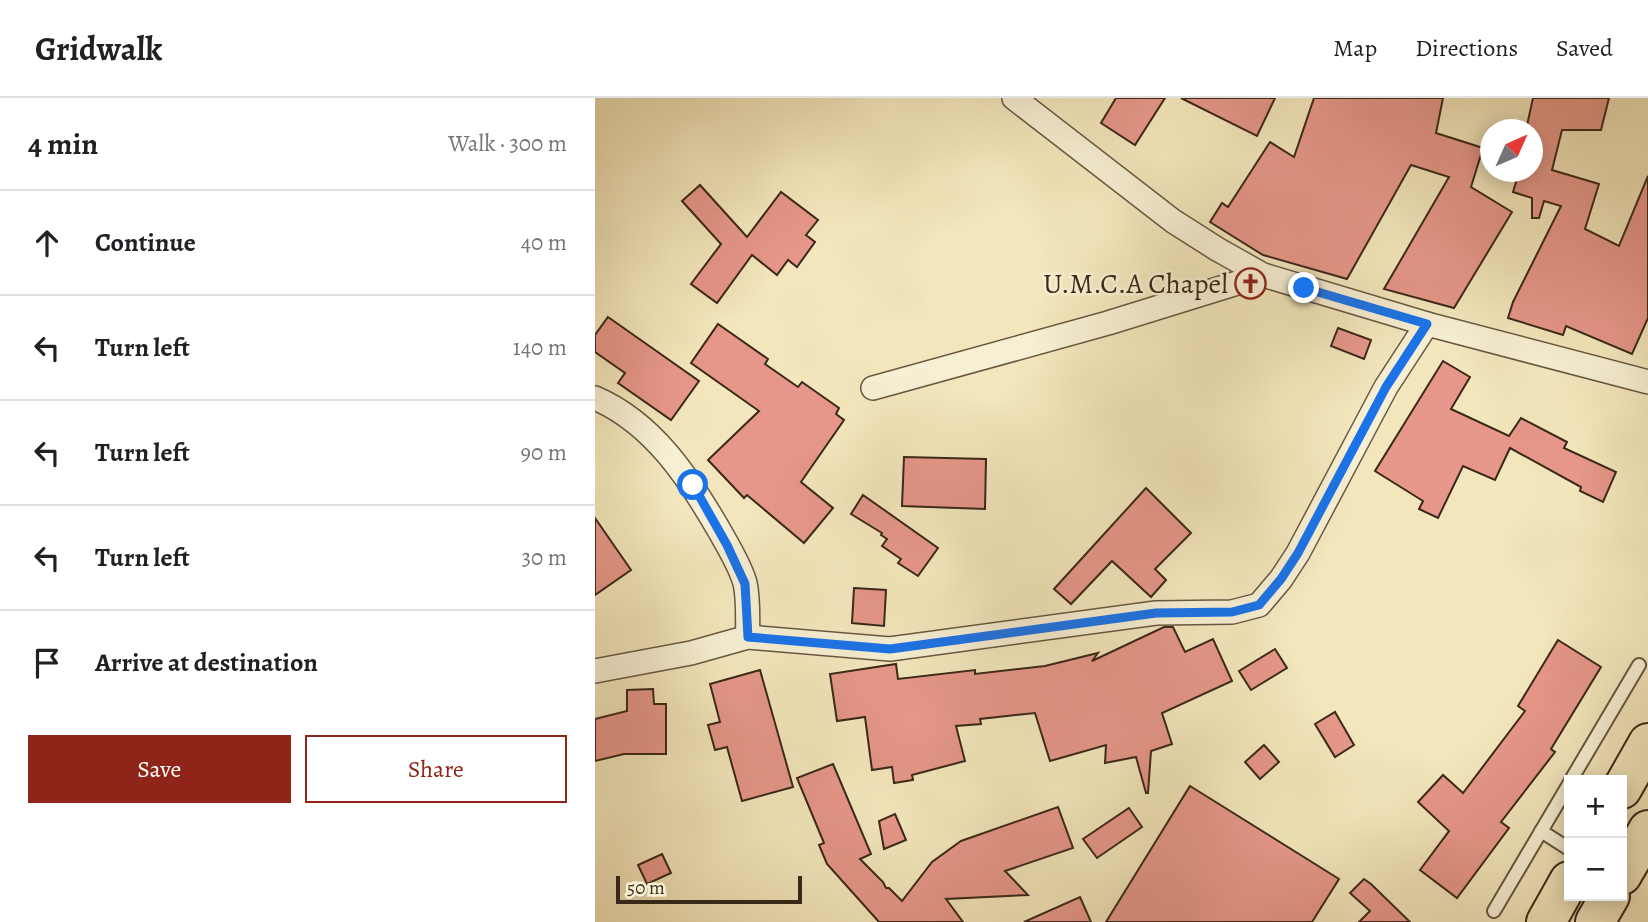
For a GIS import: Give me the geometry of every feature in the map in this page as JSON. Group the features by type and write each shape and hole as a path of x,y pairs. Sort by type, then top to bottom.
{"highway":[{"path":"1627,780 1648,743"},
{"path":"1627,866 1648,830"},
{"path":"1546,922 1564,890"},
{"path":"1595,922 1607,901"}],"street":[{"path":"1014,98 1173,221 1263,275 1427,324 1648,382"},
{"path":"873,388 1083,330 1263,275"},
{"path":"595,671 691,653 748,637 890,649 1156,613 1232,612 1259,605 1298,553 1386,387 1427,324"},
{"path":"595,398 631,421 659,444 693,485 727,545 745,584 748,637"}],"lane":[{"path":"1574,775 1639,665"},
{"path":"1494,911 1564,792"},
{"path":"1541,831 1564,846"}],"building":[{"path":"1116,98 1165,98 1135,145 1101,123"},
{"path":"1181,98 1275,98 1257,136"},
{"path":"1314,98 1443,98 1436,133 1480,147 1480,158 1471,187 1512,212 1454,308 1384,289 1449,177 1411,165 1347,279 1263,255 1210,222 1222,203 1228,207 1270,142 1294,157"},
{"path":"1533,98 1609,98 1601,130 1562,130 1552,170 1599,184 1585,229 1619,246 1648,176 1648,318 1632,354 1566,326 1563,335 1508,318 1513,302 1561,206 1544,201 1539,218 1532,218 1532,198 1513,192 1516,182 1543,182 1543,119 1528,119"},
{"path":"700,185 747,237 781,192 818,220 806,235 815,242 797,267 788,260 777,275 752,255 717,303 691,284 721,244 682,201"},
{"path":"608,317 699,381 671,420 618,383 625,373 595,352 595,335"},
{"path":"718,324 768,359 765,364 798,387 802,382 839,408 836,414 844,420 801,482 833,508 804,543 747,495 744,498 708,460 759,411 691,363"},
{"path":"1338,328 1371,340 1364,359 1331,346"},
{"path":"1443,361 1470,377 1451,409 1509,436 1521,418 1567,442 1564,448 1616,472 1603,502 1510,448 1495,480 1463,466 1438,518 1419,509 1423,501 1375,471"},
{"path":"904,457 986,459 985,509 902,506"},
{"path":"1146,488 1191,533 1155,569 1166,580 1151,597 1112,561 1071,604 1054,589"},
{"path":"863,495 938,548 918,576 898,563 901,559 882,546 887,539 882,533 851,514"},
{"path":"595,518 631,570 595,595"},
{"path":"854,588 886,590 884,626 852,623"},
{"path":"1164,627 1173,627 1185,652 1213,639 1232,681 1162,713 1172,744 1151,751 1148,793 1136,757 1105,763 1106,745 1050,761 1035,713 980,719 981,724 956,726 965,761 912,775 913,780 894,783 892,767 872,770 865,717 837,721 830,674 896,664 898,679 975,670 975,674 1045,666 1098,653 1092,661"},
{"path":"1558,640 1601,667 1551,749 1555,752 1501,822 1509,828 1457,898 1420,870 1449,831 1418,802 1443,775 1463,793 1525,711 1518,706"},
{"path":"1275,649 1287,668 1251,690 1239,671"},
{"path":"760,670 793,787 742,801 727,747 715,750 708,725 720,722 710,684"},
{"path":"653,689 654,704 666,704 666,754 624,754 595,761 595,719 627,711 627,690"},
{"path":"1335,712 1354,745 1335,757 1315,724"},
{"path":"1264,745 1279,762 1260,779 1245,762"},
{"path":"833,764 871,854 860,859 886,888 902,901 932,862 961,841 1058,807 1073,848 1005,871 1028,895 946,899 963,922 879,922 827,864 819,845 824,843 797,778"},
{"path":"1190,786 1339,879 1312,922 1106,922"},
{"path":"1129,808 1142,827 1097,858 1083,839"},
{"path":"895,814 906,840 884,849 879,821"},
{"path":"662,854 671,873 647,884 638,865"},
{"path":"1364,879 1410,922 1359,922 1370,911 1350,893"},
{"path":"1080,897 1091,922 1024,922"}],"place":[{"name":"U.M.C.A Chapel","path":"1251,283"}],"route":[{"path":"693,485 727,545 745,584 748,637 890,649 1156,613 1232,612 1259,605 1298,553 1386,387 1427,324 1304,288"}]}
